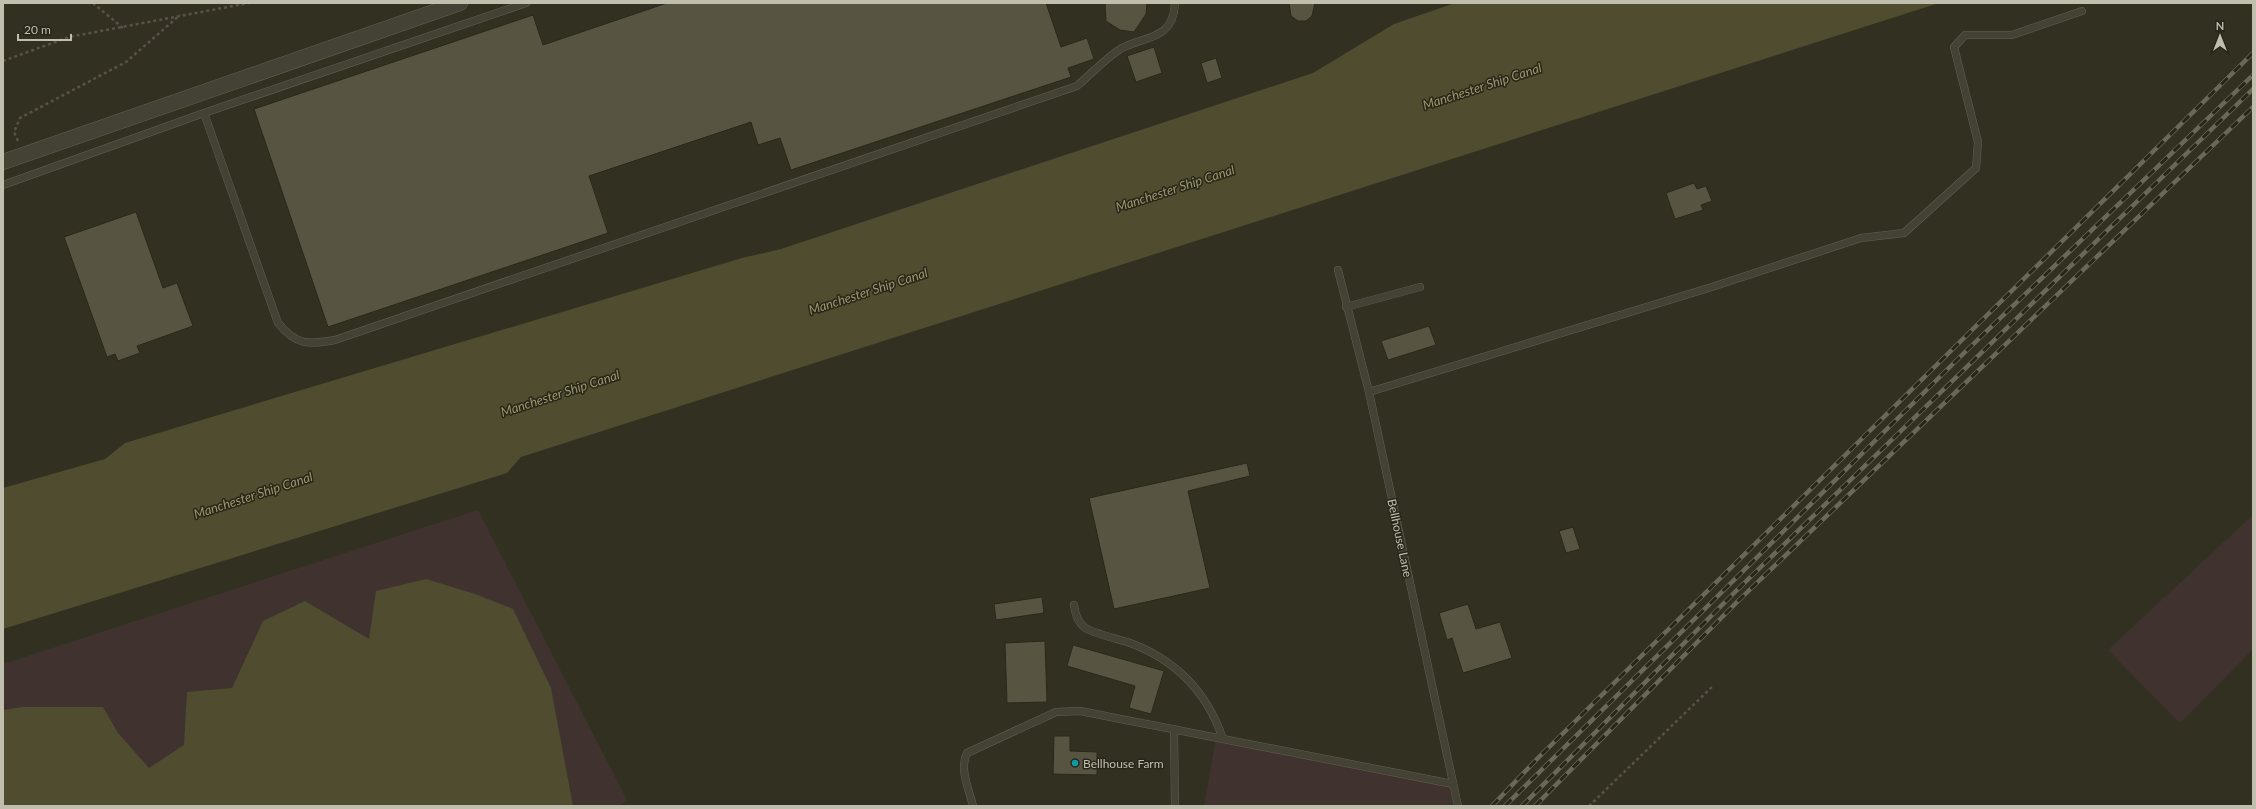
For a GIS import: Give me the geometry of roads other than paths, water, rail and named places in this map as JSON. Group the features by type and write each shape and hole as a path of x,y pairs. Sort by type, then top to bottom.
{"street":[{"path":"3,162 460,3"}],"lane":[{"path":"3,185 204,113 526,3"},
{"path":"204,113 278,323 287,335 300,342 316,343 335,340 1077,86 1121,49 1157,35 1169,28 1174,14 1175,3"},
{"path":"1369,392 1715,286 1862,238 1904,233 1976,168 1978,142 1954,47 1965,36 2012,35 2082,11"},
{"name":"Bellhouse Lane","path":"1338,270 1346,307 1369,392 1452,784 1458,806"},
{"path":"1346,307 1420,287"},
{"path":"1074,605 1076,617 1084,627 1131,643 1176,668 1198,690 1218,726 1223,739"},
{"path":"973,806 964,769 964,760 967,753 1056,712 1080,711 1452,784"},
{"path":"1174,729 1175,806"}],"water":[{"name":"Manchester Ship Canal","path":"1455,3 1939,3 521,457 507,473 3,629 3,488 105,459 125,443 742,258 781,249 1313,73 1394,24"},
{"path":"426,579 475,594 513,609 551,688 573,806 3,806 3,710 23,707 103,707 118,733 149,768 184,745 187,692 232,688 263,621 305,601 369,639 376,591"}],"railway":[{"path":"1492,806 1538,758 2253,53"},
{"path":"1505,806 1963,354 2253,75"},
{"path":"1522,806 1734,593 2253,89"},
{"path":"1535,806 1738,601 2253,107"}],"place":[{"name":"Bellhouse Farm","path":"1075,763"}]}
